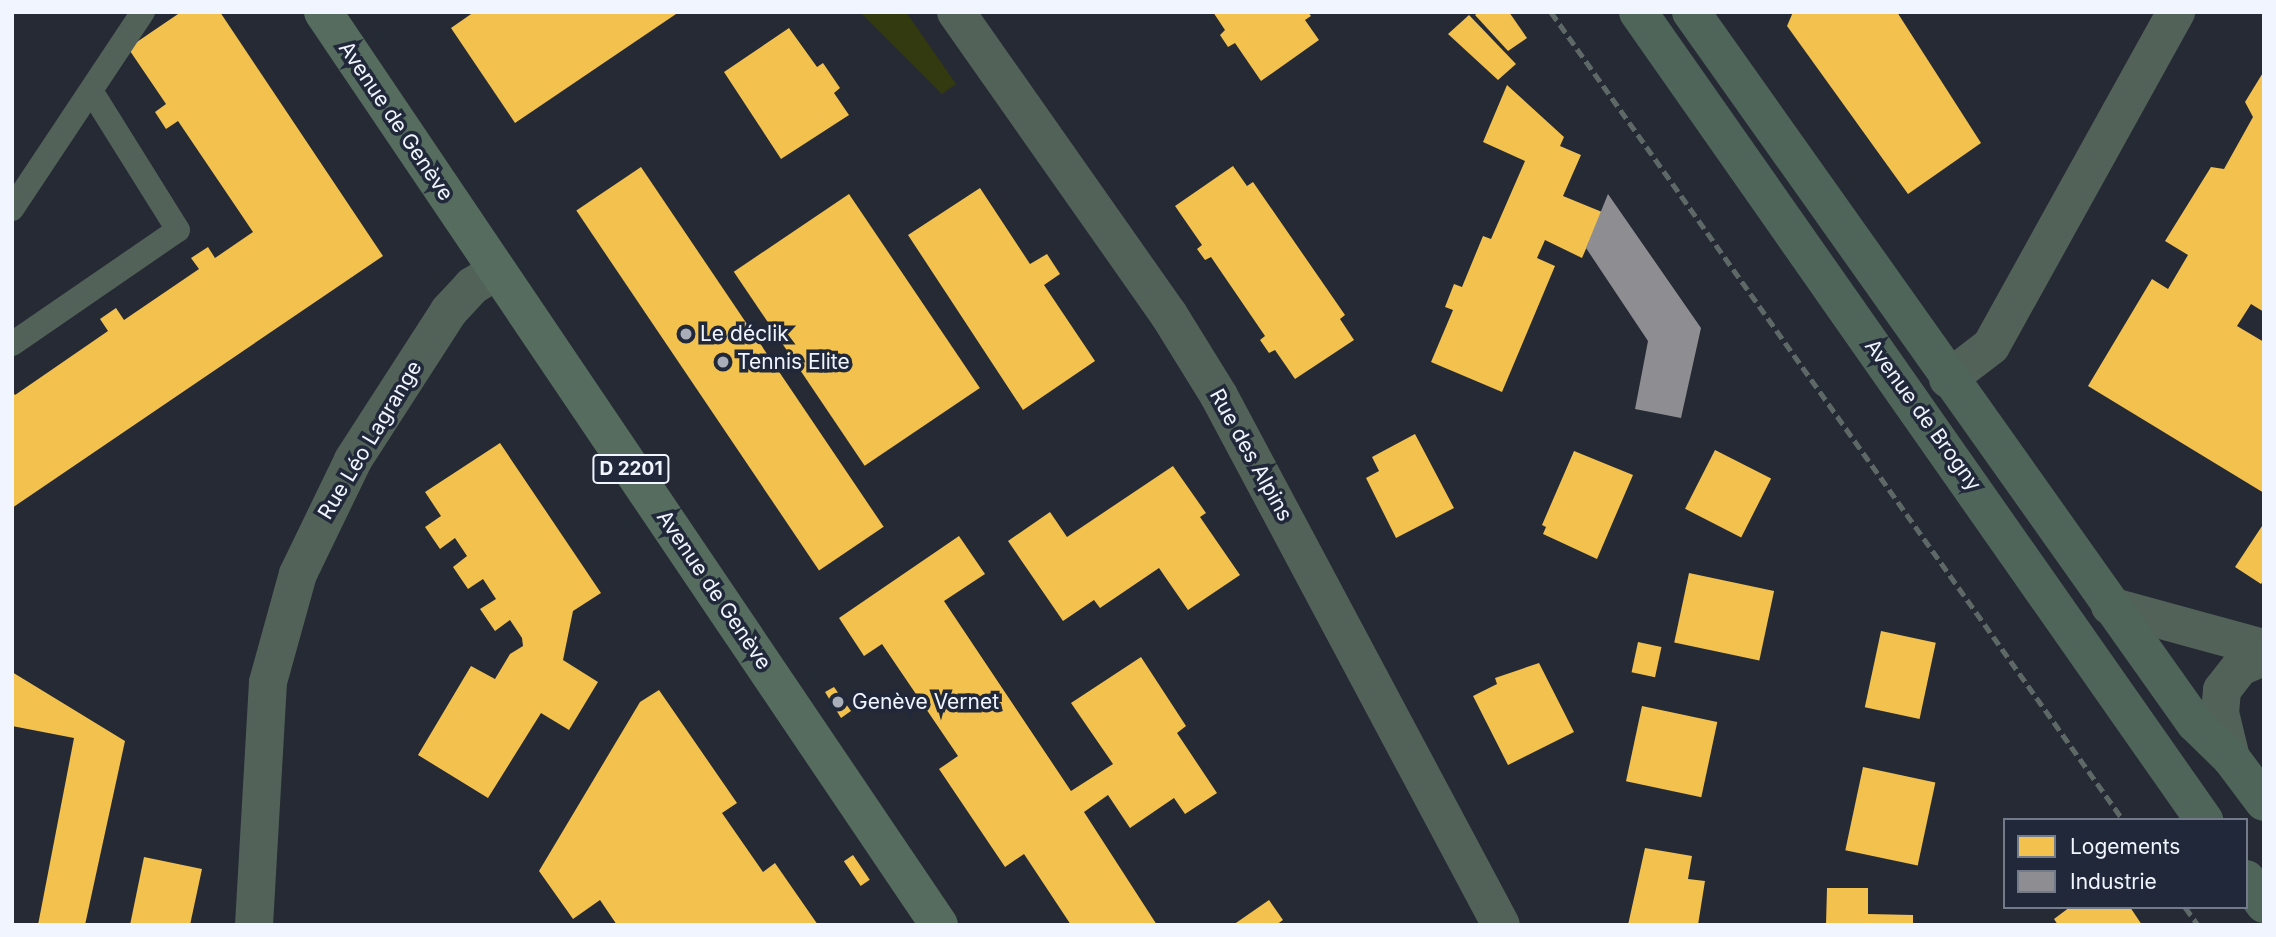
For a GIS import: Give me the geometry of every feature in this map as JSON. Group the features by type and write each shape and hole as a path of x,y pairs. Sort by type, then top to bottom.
{"main road":[{"name":"Avenue de Genève","path":"323,12 939,925"},
{"name":"Avenue de Brogny","path":"1638,12 1898,384 1993,513 2203,818"},
{"name":"Avenue de Brogny","path":"1691,12 1948,379 2194,723 2231,758 2264,802"},
{"path":"1993,513 2077,592 2110,606"}],"street":[{"name":"Rue des Alpins","path":"956,12 1169,316 1219,396 1501,925"},
{"path":"1948,379 1991,346 2176,12"},
{"name":"Rue Léo Lagrange","path":"254,925 268,682 298,574 353,460 449,311 472,286 497,271"},
{"path":"2110,606 2264,648"},
{"path":"2231,758 2220,713 2222,690 2240,667 2264,657"}],"lane":[{"path":"12,209 143,12"},
{"path":"12,344 178,230 91,91"},
{"path":"1898,384 1948,379"}],"green space":[{"path":"860,12 906,12 956,84 942,94"}],"building: Logements":[{"path":"181,12 220,12 383,256 12,508 12,391 15,395 108,331 100,319 116,308 124,320 199,269 191,258 208,247 215,258 253,232 178,121 166,129 155,112 166,104 128,48"},
{"path":"474,12 679,12 515,123 451,28"},
{"path":"1213,12 1308,12 1311,16 1305,20 1319,40 1261,81 1235,43 1228,47 1220,35 1225,30"},
{"path":"1479,12 1509,12 1527,38 1508,51 1475,15"},
{"path":"1793,12 1897,12 1981,143 1908,194 1787,26"},
{"path":"1469,15 1516,64 1498,80 1448,34"},
{"path":"789,28 817,67 823,63 840,88 834,93 849,115 781,159 724,72"},
{"path":"2264,71 2264,312 2251,304 2237,326 2264,342 2264,493 2088,386 2152,279 2168,289 2188,255 2165,241 2211,167 2224,169 2253,117 2245,102"},
{"path":"1507,85 1564,137 1560,146 1581,155 1563,196 1602,212 1582,258 1545,240 1537,258 1555,266 1502,392 1431,362 1453,310 1445,307 1454,284 1462,287 1483,236 1491,239 1525,161 1483,142"},
{"path":"1233,166 1247,186 1253,182 1345,315 1340,319 1354,340 1295,379 1275,350 1269,353 1260,340 1265,336 1211,257 1205,260 1197,249 1202,245 1175,206"},
{"path":"641,167 884,527 819,570 576,211"},
{"path":"980,188 1030,264 1047,254 1060,274 1044,285 1095,361 1023,410 908,235"},
{"path":"849,194 980,388 865,466 734,272"},
{"path":"1415,434 1454,508 1396,538 1366,478 1379,471 1372,457"},
{"path":"500,443 601,593 573,611 563,660 598,682 569,730 541,713 488,798 418,755 471,666 495,679 510,654 523,646 522,638 510,620 495,631 480,609 496,599 483,579 468,589 453,567 467,556 455,538 440,549 425,527 441,516 425,492"},
{"path":"1715,450 1771,479 1741,537 1685,509"},
{"path":"1574,451 1633,475 1597,559 1543,534 1546,527 1542,525"},
{"path":"1173,466 1206,513 1200,517 1240,575 1188,610 1159,568 1100,608 1094,600 1063,621 1008,541 1050,512 1067,537"},
{"path":"2264,523 2264,580 2261,584 2235,567"},
{"path":"959,536 985,574 944,601 1071,791 1113,764 1071,703 1141,657 1186,726 1177,733 1217,793 1185,814 1174,798 1130,828 1108,795 1084,812 1157,925 1071,925 1024,854 1005,867 939,769 958,756 882,644 864,656 839,618"},
{"path":"1689,573 1774,591 1759,661 1674,642"},
{"path":"1881,631 1936,643 1920,719 1865,707"},
{"path":"1638,642 1661,647 1655,677 1632,672"},
{"path":"1539,663 1574,732 1508,765 1473,696 1497,684 1495,678"},
{"path":"12,672 125,741 85,925 38,925 74,738 12,726"},
{"name":"Genève Vernet","path":"834,687 851,711 841,718 825,692"},
{"path":"659,690 737,803 722,813 763,872 775,863 818,925 617,925 600,900 573,919 539,871 640,702"},
{"path":"1642,706 1717,722 1701,797 1626,781"},
{"path":"1863,767 1935,782 1918,866 1845,850"},
{"path":"1645,848 1692,856 1688,879 1705,881 1698,925 1628,925"},
{"path":"853,855 870,880 861,886 844,861"},
{"path":"144,857 202,869 190,925 130,925"},
{"path":"1827,888 1868,888 1868,914 1913,915 1913,925 1826,925"},
{"path":"1269,900 1283,920 1276,925 1233,925"},
{"path":"2067,909 2131,909 2142,925 2058,925 2054,919"}],"building: Industrie":[{"path":"1608,194 1701,328 1681,418 1635,409 1648,341 1586,248"}],"railway":[{"path":"1551,12 2122,818"},
{"path":"2186,909 2198,925"}],"place":[{"name":"Le déclik","path":"686,334"},
{"name":"Tennis Elite","path":"723,362"},
{"name":"Genève Vernet","path":"838,702"}]}
